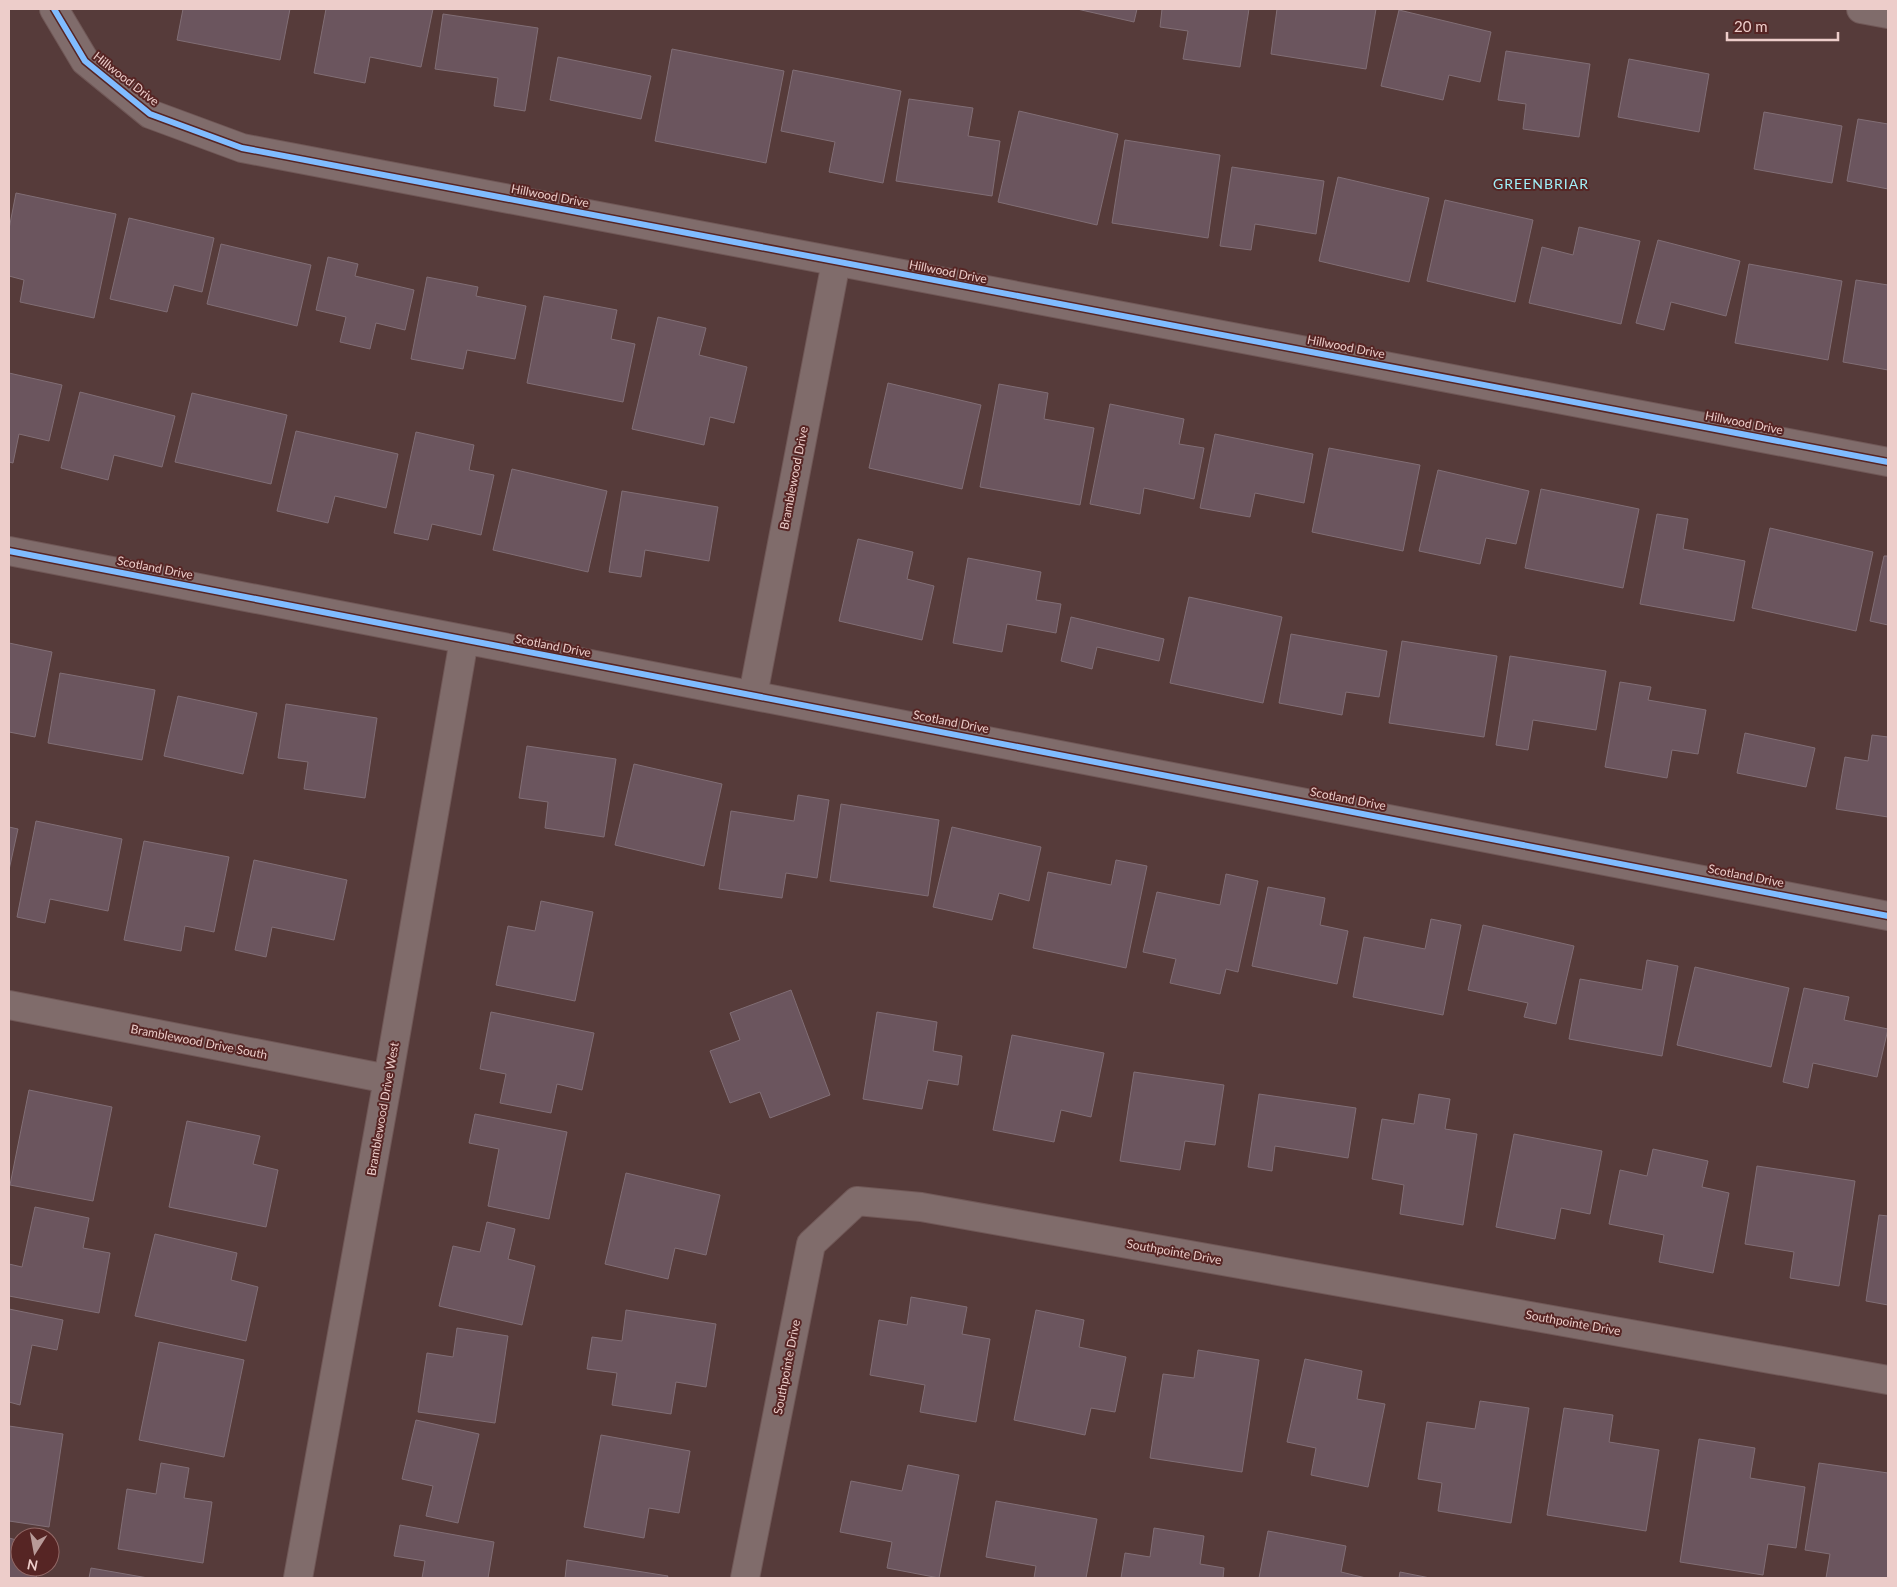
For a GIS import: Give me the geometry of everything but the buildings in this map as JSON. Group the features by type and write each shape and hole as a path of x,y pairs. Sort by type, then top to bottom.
{"street":[{"name":"Hillwood Drive","path":"54,9 84,61 150,114 242,148 1888,462"},
{"path":"1861,9 1888,14"},
{"name":"Bramblewood Drive","path":"753,695 836,262"},
{"name":"Scotland Drive","path":"9,551 1888,916"},
{"name":"Bramblewood Drive West","path":"298,1578 388,1079 464,640"},
{"name":"Bramblewood Drive South","path":"9,1005 388,1079"},
{"name":"Southpointe Drive","path":"745,1578 811,1244 857,1201 921,1207 1888,1380"}],"cycle path":[{"path":"54,9 85,61 150,114 242,148 1888,462"},
{"path":"9,551 1888,916"}],"district":[{"name":"GREENBRIAR","path":"1541,184"}]}
